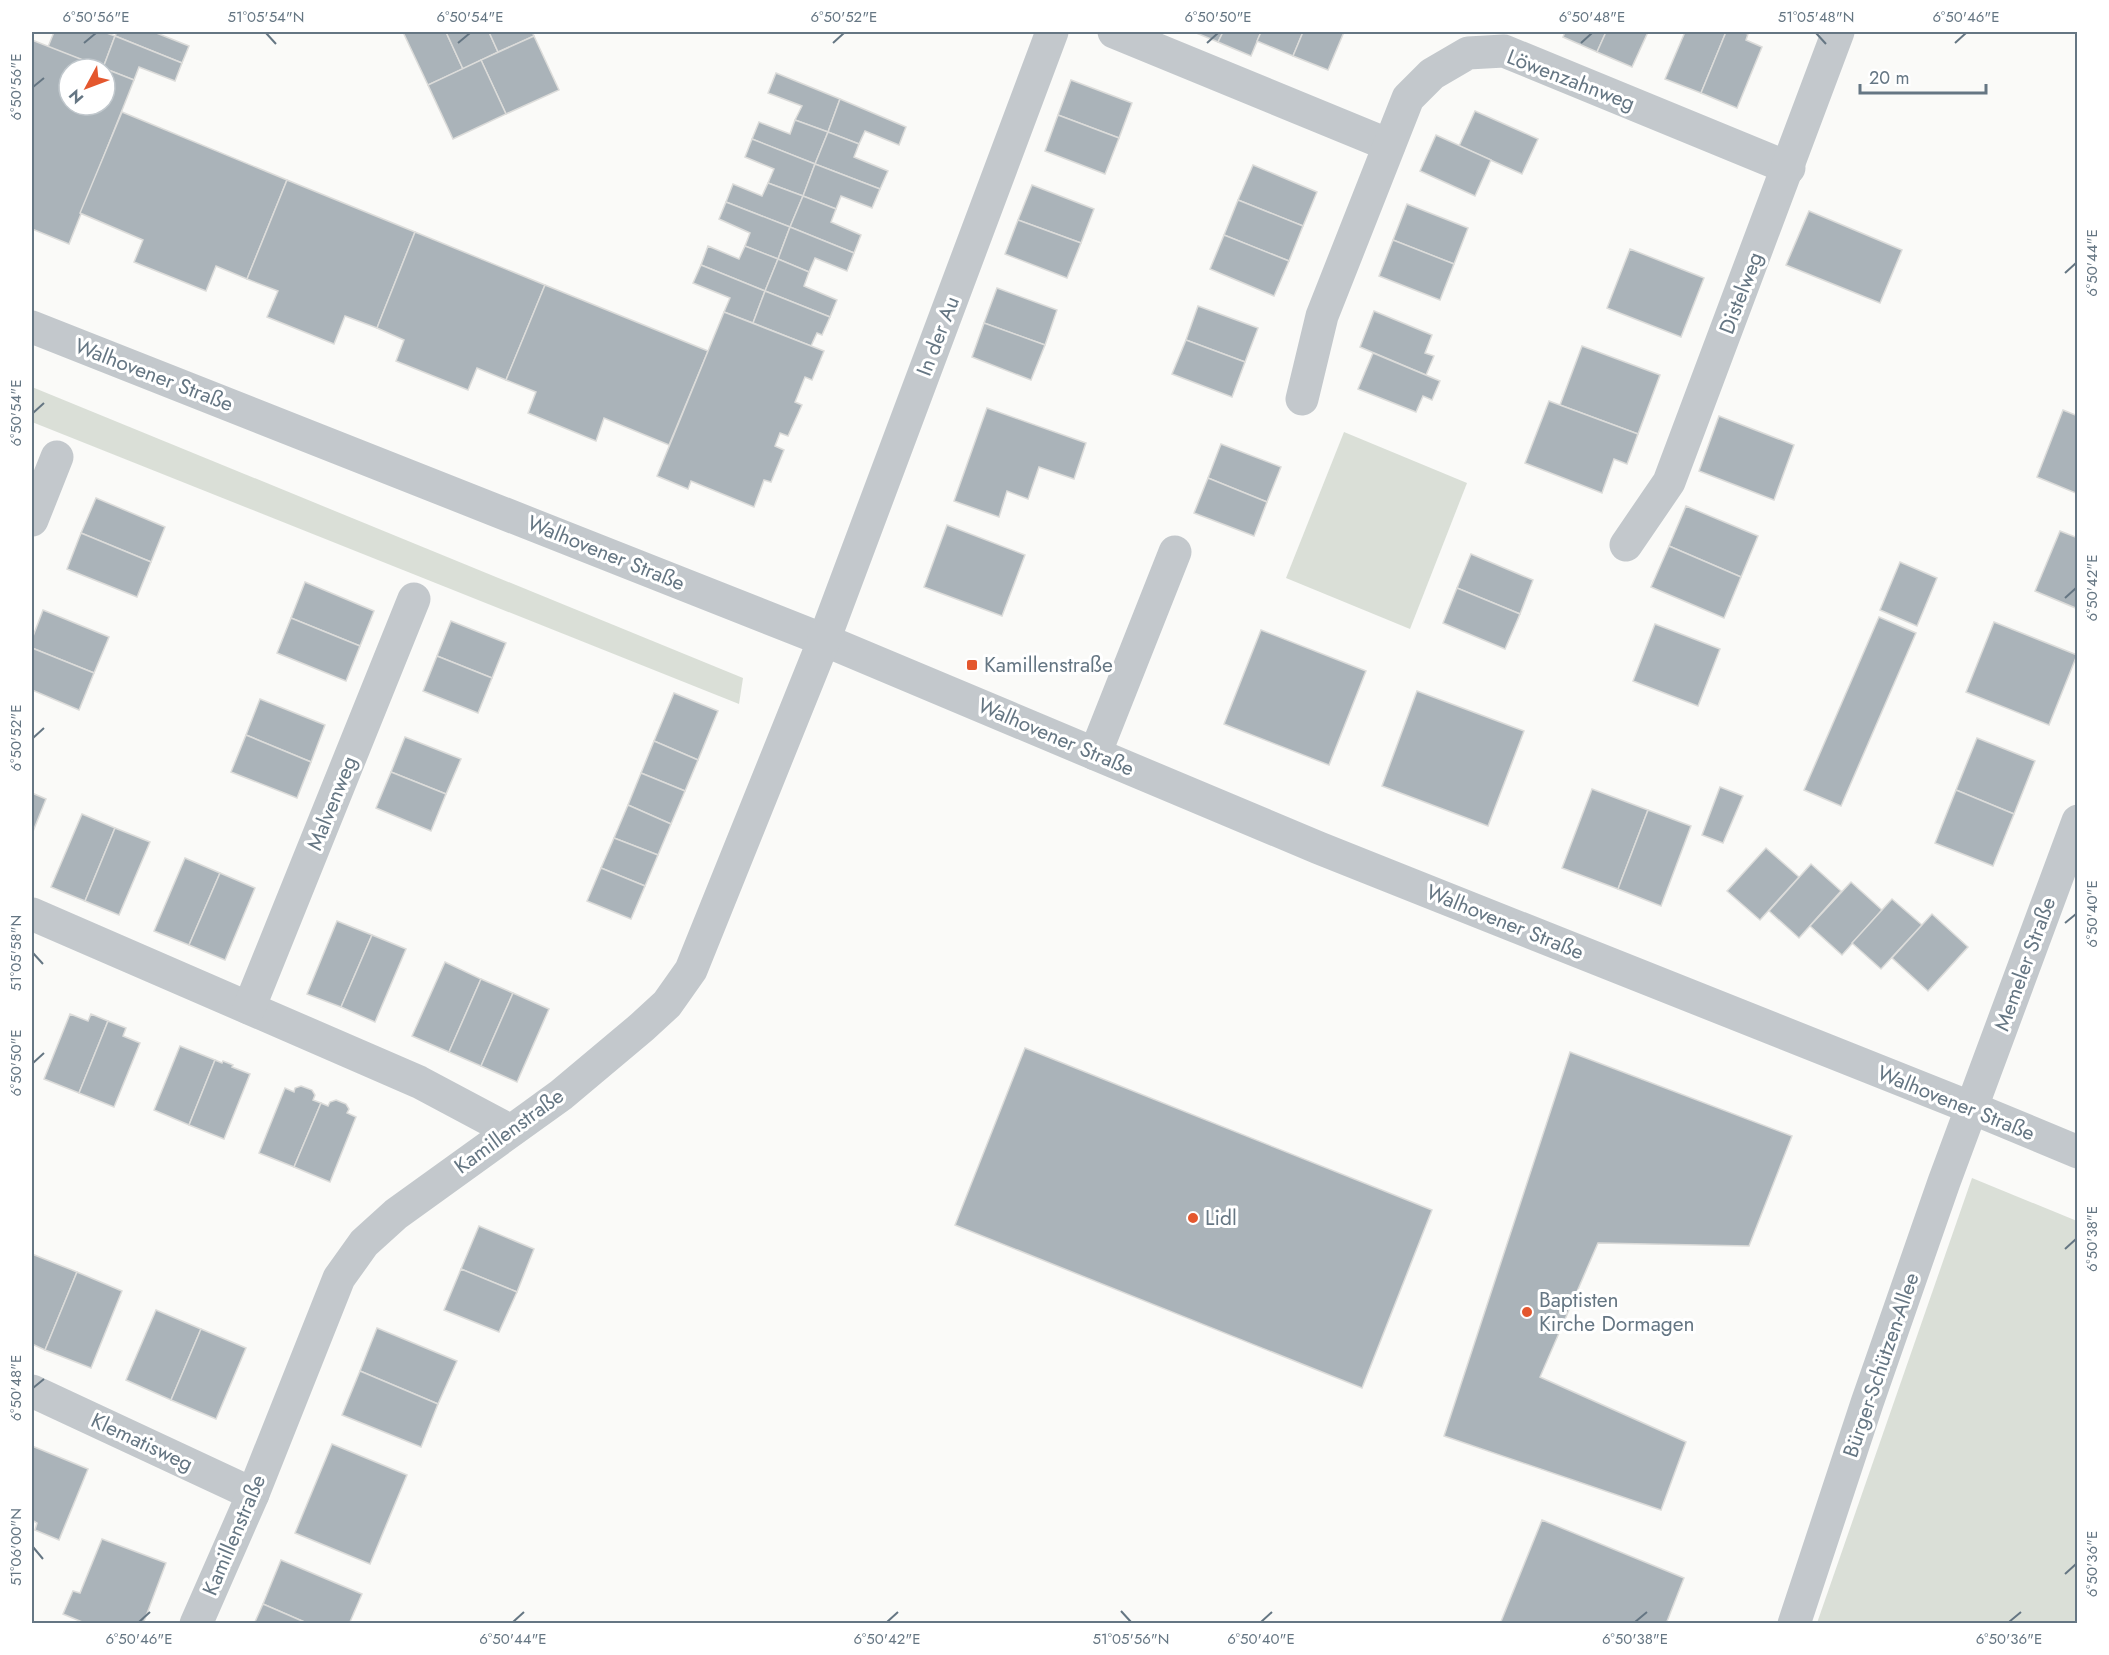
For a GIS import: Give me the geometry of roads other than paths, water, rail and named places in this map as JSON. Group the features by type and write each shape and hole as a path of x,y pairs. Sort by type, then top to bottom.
{"street":[{"name":"In der Au","path":"824,640 1052,32"},
{"path":"1114,32 1389,145"},
{"name":"Distelweg","path":"1626,545 1669,482 1789,168 1838,32"},
{"name":"Löwenzahnweg","path":"1302,399 1322,316 1408,98 1432,74 1468,53 1504,51 1789,168"},
{"name":"Walhovener Straße","path":"32,327 824,640 1363,866 2078,1152"},
{"path":"32,519 57,457"},
{"path":"1095,754 1175,552"},
{"name":"Malvenweg","path":"249,1008 414,599"},
{"name":"Kamillenstraße","path":"196,1623 253,1494 339,1278 364,1244 396,1214 509,1130 561,1095 667,1004 691,970 824,640"},
{"name":"Memeler Straße","path":"1972,1108 2078,821"},
{"path":"32,914 419,1082 509,1130"},
{"name":"Bürger-Schützen-Allee","path":"1794,1623 1871,1392 1972,1108"},
{"name":"Klematisweg","path":"32,1391 253,1494"}],"place":[{"name":"Kamillenstraße","path":"972,665"},
{"name":"Lidl","path":"1193,1218"},
{"name":"Baptisten Kirche Dormagen","path":"1527,1312"}]}
